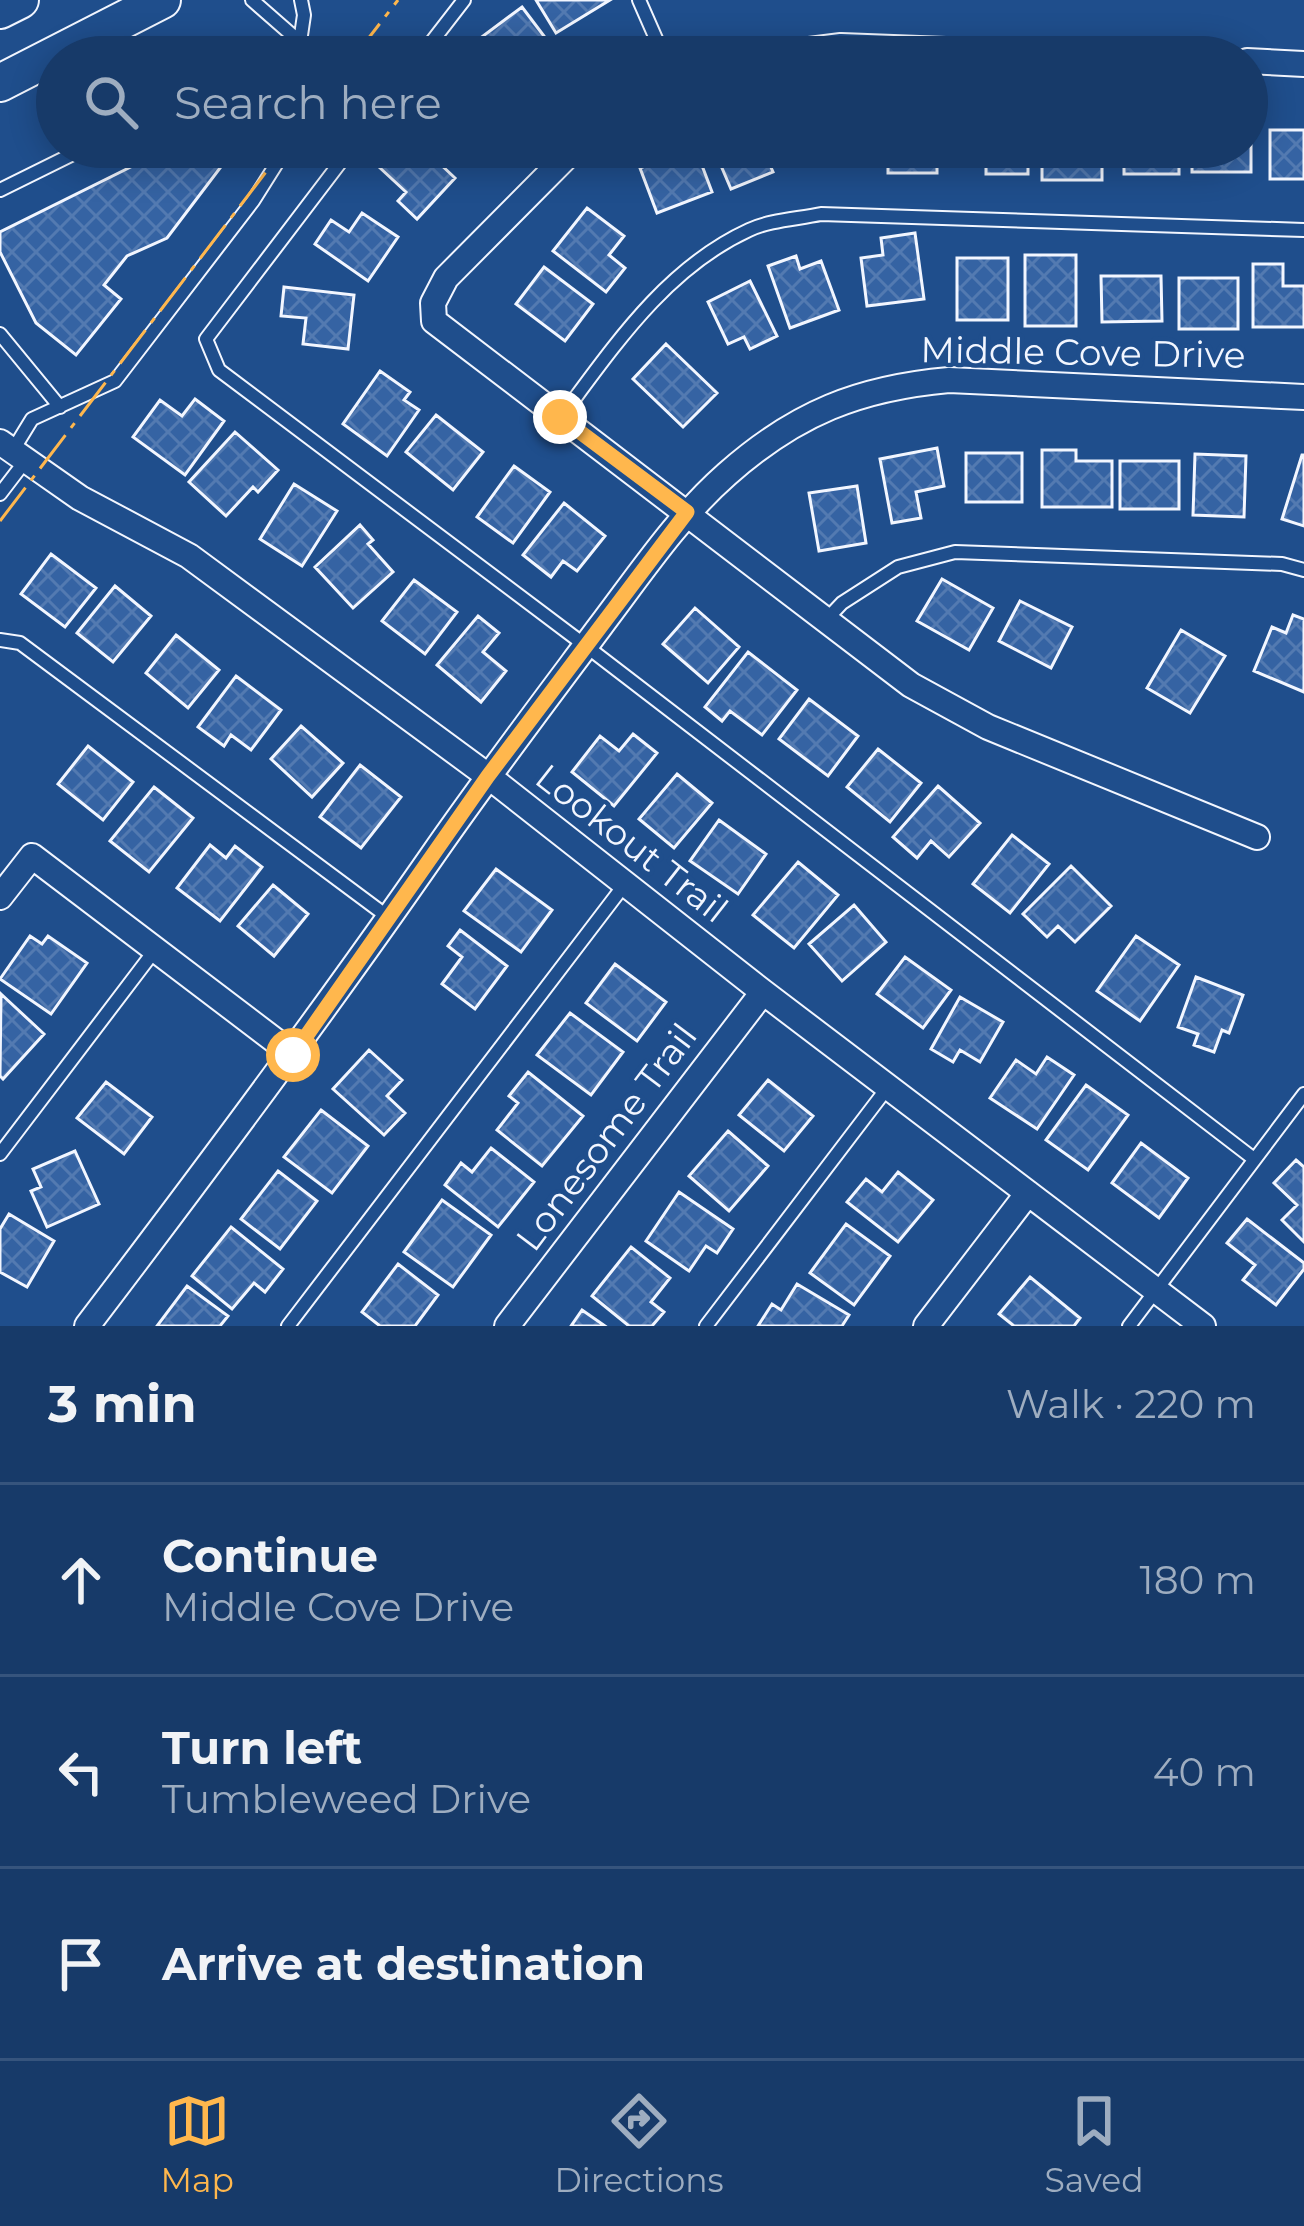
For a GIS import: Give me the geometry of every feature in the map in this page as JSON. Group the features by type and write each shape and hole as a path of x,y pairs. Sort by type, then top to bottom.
{"main road":[{"path":"0,10 20,0"},
{"path":"92,36 162,0"},
{"path":"0,83 36,65"}],"street":[{"path":"1268,63 1304,64"},
{"path":"554,168 446,278 433,303 434,321 911,685 988,727 1257,837"},
{"name":"Middle Cove Drive","path":"87,1326 293,1055 488,776 687,512 731,470 830,404 891,385 949,380 1304,397"},
{"name":"Lookout Trail","path":"13,451 80,498 189,556 488,776 1203,1326"},
{"path":"0,897 32,856 293,1055"},
{"name":"Lonesome Trail","path":"507,1326 763,992"},
{"path":"926,1326 1028,1192"}],"lane":[{"path":"252,0 293,36"},
{"path":"301,0 301,36"},
{"path":"436,36 464,0"},
{"path":"639,0 655,36"},
{"path":"0,190 45,168"},
{"path":"0,494 13,451 32,419 115,381 274,168"},
{"path":"336,168 206,339 219,370 1254,1159"},
{"path":"560,417 638,315 696,260 752,227 821,214 1304,230"},
{"path":"0,334 60,406"},
{"path":"826,620 842,603 898,567 956,552 1282,563 1304,570"},
{"path":"0,640 20,643 389,917"},
{"path":"288,1326 625,884"},
{"path":"0,1154 155,950"},
{"path":"706,1326 888,1087"},
{"path":"1129,1326 1304,1094"}],"building":[{"path":"536,0 610,0 556,33"},
{"path":"522,7 544,36 483,36"},
{"path":"1270,130 1304,130 1304,179 1270,179"},
{"path":"129,168 220,168 167,238 127,256 104,285 121,299 76,355 36,323 0,252 0,232"},
{"path":"380,168 444,168 455,178 417,219 398,201 406,192"},
{"path":"640,168 703,168 712,192 657,213"},
{"path":"722,168 771,168 773,172 731,189"},
{"path":"888,168 937,168 937,173 888,173"},
{"path":"986,168 1028,168 1028,174 986,174"},
{"path":"1042,168 1102,168 1102,180 1042,180"},
{"path":"1124,168 1179,168 1179,174 1124,174"},
{"path":"1192,168 1251,168 1251,172 1192,172"},
{"path":"587,208 624,236 609,255 625,268 606,292 553,251"},
{"path":"362,213 398,237 368,281 315,244 331,220 349,232"},
{"path":"915,233 924,299 867,306 861,258 883,255 881,238"},
{"path":"1025,255 1076,255 1076,326 1025,326"},
{"path":"796,256 800,269 821,261 839,310 790,328 768,266"},
{"path":"957,258 1008,258 1008,320 957,320"},
{"path":"1253,264 1283,264 1283,286 1304,286 1304,327 1253,327"},
{"path":"544,267 593,304 565,341 516,304"},
{"path":"1101,276 1161,276 1162,321 1102,322"},
{"path":"1179,278 1238,278 1238,329 1179,329"},
{"path":"750,281 777,336 750,349 744,337 728,344 708,302"},
{"path":"284,287 354,295 348,349 303,344 306,318 281,316"},
{"path":"666,344 717,393 683,427 633,379"},
{"path":"380,371 410,392 404,400 419,410 387,456 343,424"},
{"path":"195,399 224,421 185,475 133,437 160,400 182,416"},
{"path":"436,415 483,452 453,490 406,452"},
{"path":"235,432 278,470 258,492 253,487 226,516 189,482"},
{"path":"937,448 944,486 916,492 921,518 892,523 880,459"},
{"path":"1042,450 1076,450 1076,461 1112,461 1112,507 1042,507"},
{"path":"966,453 1022,453 1022,502 966,502"},
{"path":"1195,454 1246,456 1244,517 1193,515"},
{"path":"1304,455 1304,526 1282,519"},
{"path":"1120,461 1179,461 1179,509 1120,509"},
{"path":"514,466 550,492 513,543 477,517"},
{"path":"294,484 337,511 302,566 260,539"},
{"path":"857,486 866,543 819,551 809,493"},
{"path":"564,503 605,536 577,571 563,561 551,577 523,555"},
{"path":"360,525 373,540 368,544 393,572 353,608 315,567"},
{"path":"51,554 96,588 65,627 21,594"},
{"path":"942,579 993,608 969,650 917,621"},
{"path":"414,580 457,612 425,654 382,621"},
{"path":"115,586 151,616 113,662 77,633"},
{"path":"1020,601 1072,627 1051,668 999,641"},
{"path":"695,608 739,647 708,683 663,644"},
{"path":"1293,615 1304,619 1304,692 1254,671 1272,627 1286,633"},
{"path":"478,616 499,633 483,652 506,671 481,702 437,665"},
{"path":"1181,630 1225,656 1190,713 1147,688"},
{"path":"176,635 219,670 188,708 146,673"},
{"path":"748,652 797,690 762,735 730,711 722,721 705,707"},
{"path":"236,676 281,710 251,750 231,735 224,746 198,727"},
{"path":"809,699 858,736 828,776 779,739"},
{"path":"301,726 343,763 312,797 271,759"},
{"path":"633,734 657,753 614,806 572,772 600,736 619,751"},
{"path":"88,746 133,782 103,820 58,784"},
{"path":"878,749 921,783 890,822 847,787"},
{"path":"360,765 401,797 361,848 320,817"},
{"path":"677,774 712,803 674,848 639,819"},
{"path":"938,786 980,823 949,857 931,841 917,858 893,837"},
{"path":"154,787 193,818 149,872 110,841"},
{"path":"719,820 766,854 738,894 690,861"},
{"path":"1012,835 1049,864 1010,913 973,884"},
{"path":"210,845 226,858 235,846 262,867 220,921 177,888"},
{"path":"798,862 838,895 794,948 753,915"},
{"path":"1071,866 1111,906 1075,942 1058,926 1047,937 1023,914"},
{"path":"496,869 552,910 521,952 464,911"},
{"path":"273,885 308,914 274,956 238,926"},
{"path":"854,905 886,942 842,981 809,944"},
{"path":"460,930 507,966 475,1009 442,984 462,957 448,946"},
{"path":"30,936 42,944 48,936 87,963 51,1014 0,979"},
{"path":"1136,936 1179,965 1140,1021 1097,991"},
{"path":"905,957 951,990 923,1028 877,994"},
{"path":"615,964 666,1002 637,1041 586,1003"},
{"path":"1196,977 1243,995 1229,1033 1222,1030 1214,1052 1194,1045 1198,1034 1178,1027"},
{"path":"1,994 44,1034 3,1079 0,1076"},
{"path":"960,997 1003,1022 980,1062 960,1050 953,1062 931,1049"},
{"path":"570,1013 623,1052 591,1095 537,1055"},
{"path":"369,1050 402,1080 387,1096 405,1113 384,1135 333,1089"},
{"path":"1047,1057 1074,1075 1037,1129 990,1098 1016,1060 1036,1074"},
{"path":"528,1072 583,1116 542,1166 497,1130 518,1103 509,1096"},
{"path":"768,1080 813,1116 784,1151 739,1115"},
{"path":"106,1082 152,1117 124,1154 77,1118"},
{"path":"1086,1085 1128,1115 1088,1170 1046,1140"},
{"path":"321,1110 368,1146 332,1193 284,1157"},
{"path":"728,1131 768,1166 729,1211 689,1176"},
{"path":"1141,1143 1188,1178 1159,1218 1112,1183"},
{"path":"491,1148 534,1182 498,1227 445,1185 461,1163 472,1172"},
{"path":"75,1151 99,1204 47,1227 31,1191 41,1187 33,1169"},
{"path":"1296,1160 1304,1167 1304,1242 1282,1220 1297,1205 1274,1183"},
{"path":"278,1171 317,1201 280,1249 241,1219"},
{"path":"898,1172 933,1200 898,1242 847,1202 866,1179 882,1192"},
{"path":"679,1192 733,1229 717,1253 706,1246 689,1271 646,1241"},
{"path":"442,1200 491,1235 453,1287 404,1252"},
{"path":"9,1214 54,1241 27,1287 0,1272 0,1229"},
{"path":"1247,1219 1304,1263 1276,1305 1243,1280 1255,1265 1227,1243"},
{"path":"846,1224 890,1256 854,1305 810,1273"},
{"path":"231,1227 283,1269 265,1292 254,1283 232,1309 192,1276"},
{"path":"631,1247 670,1278 651,1302 664,1312 652,1326 629,1326 592,1296"},
{"path":"398,1264 438,1295 415,1326 380,1326 362,1312"},
{"path":"1030,1277 1080,1318 1074,1326 1014,1326 999,1314"},
{"path":"797,1284 849,1315 842,1326 758,1326 772,1304 781,1310"},
{"path":"187,1286 228,1316 220,1326 157,1326"},
{"path":"582,1310 605,1326 571,1326"}],"power":[{"path":"370,36 398,0"},
{"path":"0,521 269,168"}],"route":[{"path":"293,1055 488,776 687,512 560,417"}]}
